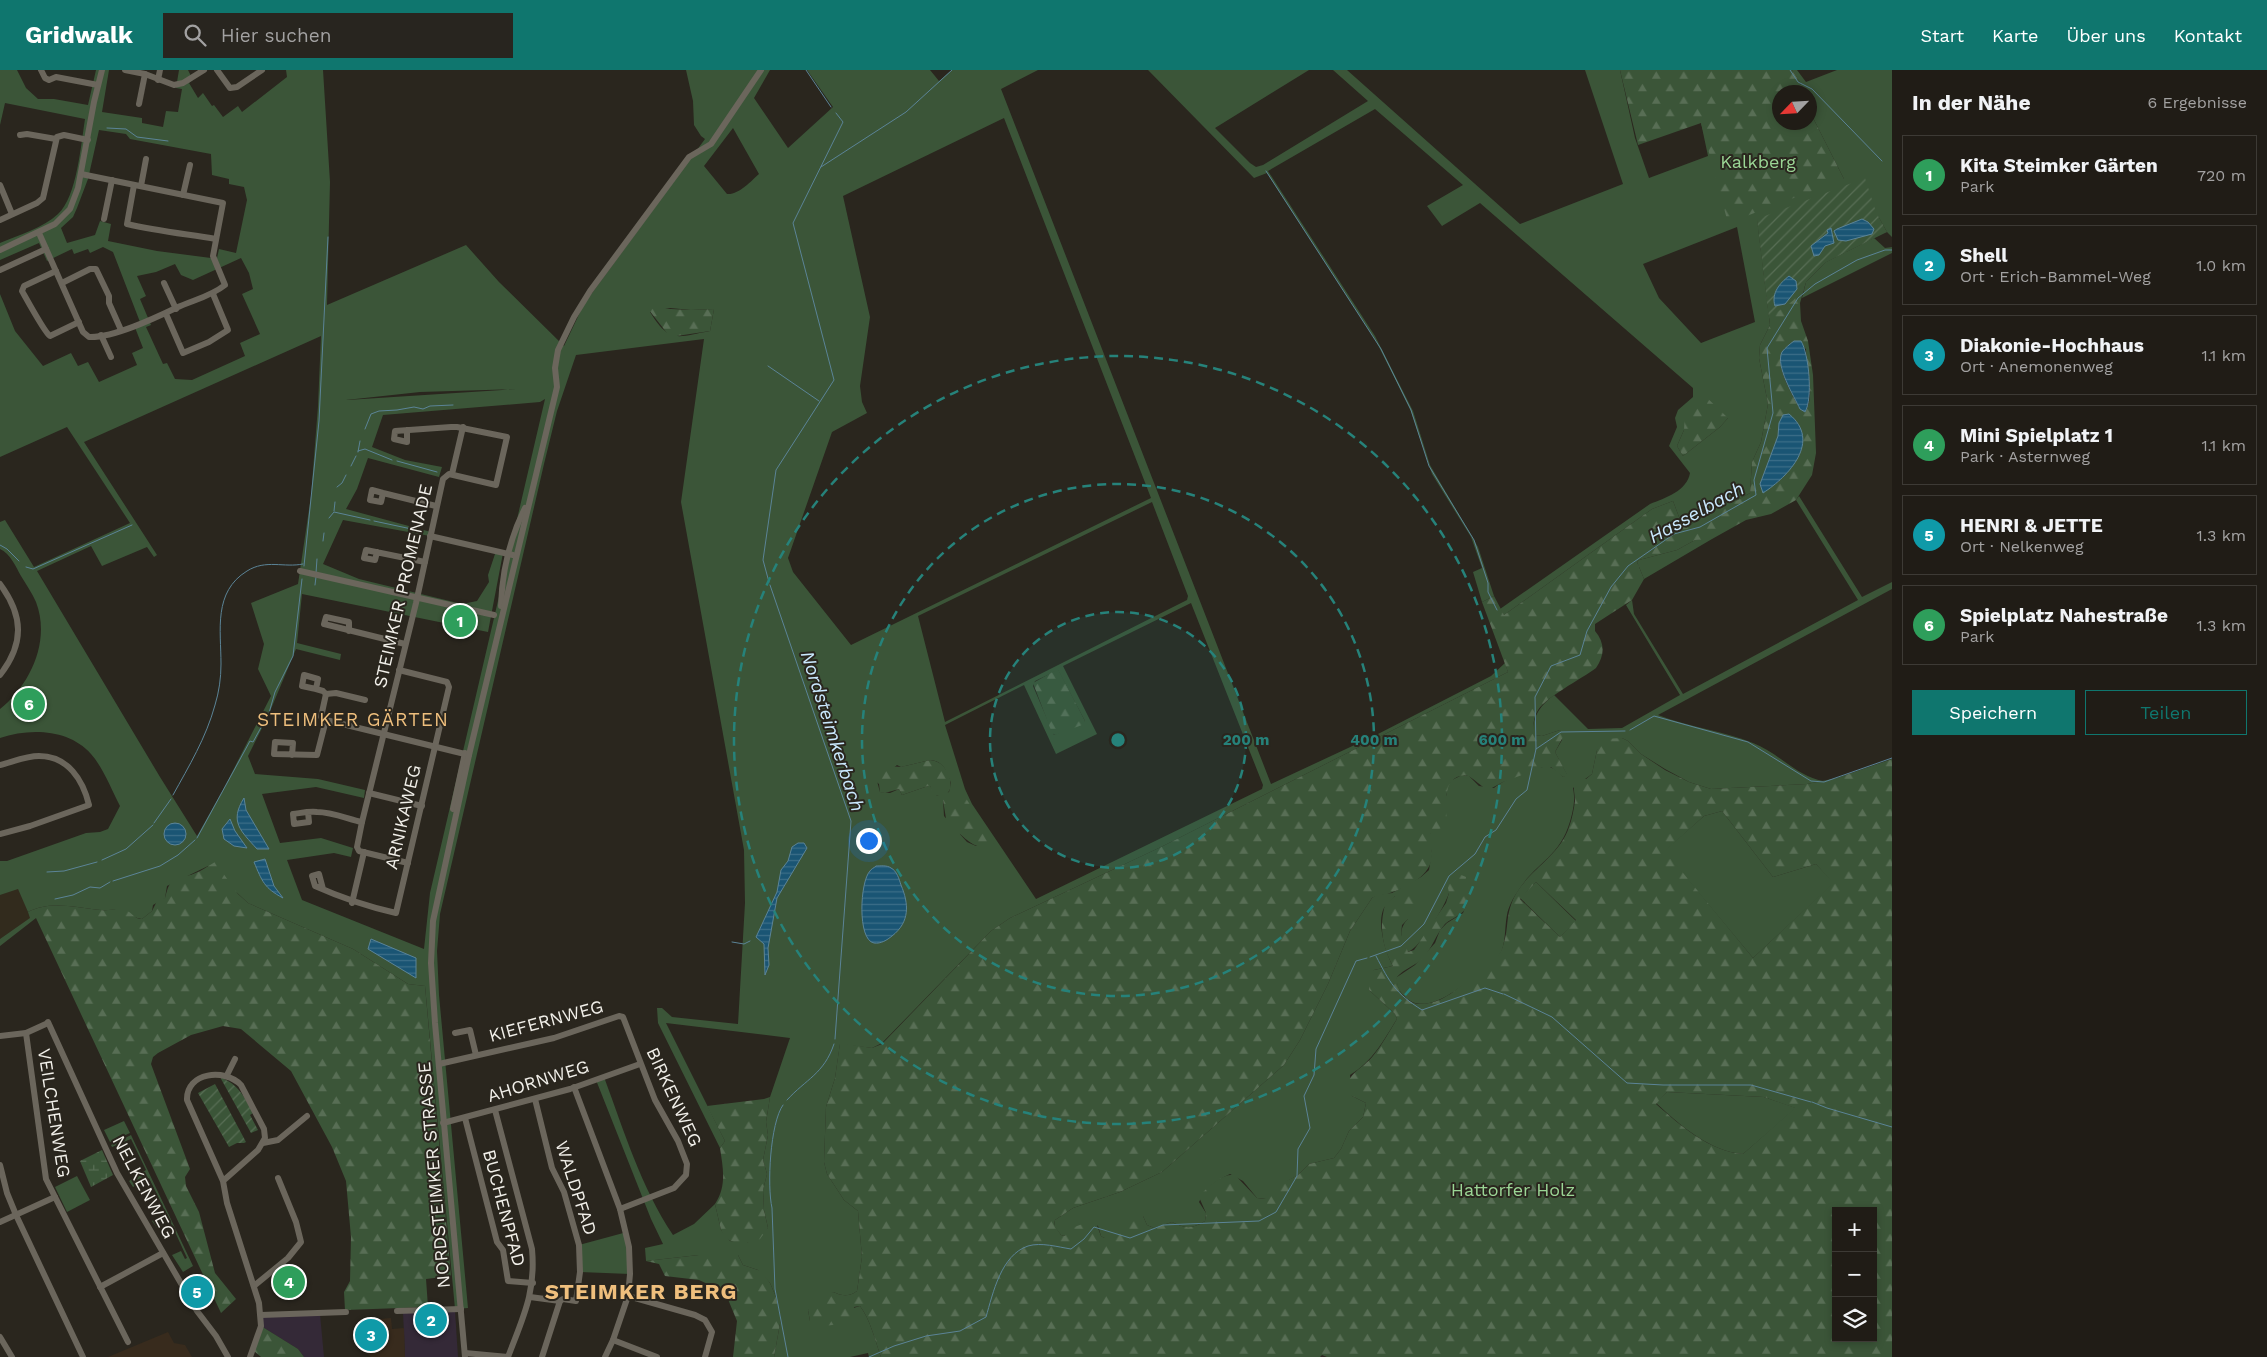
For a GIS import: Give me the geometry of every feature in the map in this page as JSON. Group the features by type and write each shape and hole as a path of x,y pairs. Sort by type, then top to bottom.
{"street":[{"path":"41,70 44,78 49,80 56,77 98,85"},
{"path":"0,250 39,233 55,224 67,213 75,198 81,174 102,70"},
{"path":"125,70 178,84 204,70"},
{"path":"158,80 160,70"},
{"path":"217,70 230,88 237,87 262,70"},
{"path":"499,628 557,386 558,350 574,317 612,261 690,157 705,150 712,144 761,70"},
{"path":"139,104 145,74"},
{"path":"20,135 27,134 56,139 64,135 88,140"},
{"path":"0,220 37,203 43,198 56,139"},
{"path":"146,160 127,224 166,233 173,231 216,239"},
{"path":"183,195 190,165"},
{"path":"39,233 79,322 86,335 92,337 147,322 176,308 213,294 225,285 214,259 223,203 81,174"},
{"path":"104,219 112,180"},
{"path":"0,185 12,214"},
{"path":"0,270 46,249"},
{"path":"62,283 96,269 109,296 109,303 121,330"},
{"path":"56,271 24,286 22,291 28,305 33,307 45,333 50,336 79,322"},
{"path":"164,283 176,308"},
{"path":"166,314 183,354 228,330 213,294"},
{"path":"101,335 111,356"},
{"path":"407,430 463,428 507,437 496,485 452,474 463,428"},
{"name":"STEIMKER PROMENADE","path":"364,852 359,851 357,847 362,822 417,598 443,478 452,474"},
{"path":"499,628 501,594 509,554 517,524 531,492"},
{"path":"383,493 436,506"},
{"path":"430,536 516,556"},
{"path":"377,552 425,562"},
{"path":"300,570 494,615"},
{"path":"0,584 16,612 19,628 16,648 8,664 0,674"},
{"name":"NORDSTEIMKER STRASSE","path":"465,1355 443,1123 431,956 433,921 450,841 454,802 467,754 471,728 482,705 499,628"},
{"path":"349,630 406,644"},
{"name":"ARNIKAWEG","path":"364,852 352,902 396,913 450,687 447,682 399,670"},
{"path":"316,689 326,694 336,692 365,700"},
{"path":"292,755 293,743 275,742 274,754 300,755 317,755 326,694"},
{"path":"323,719 467,754"},
{"path":"0,765 40,756 60,762 71,768 81,782 89,805 0,834"},
{"path":"370,793 422,806"},
{"path":"308,812 318,812 362,822"},
{"path":"364,852 408,862"},
{"path":"322,889 352,902"},
{"name":"KIEFERNWEG","path":"439,1064 534,1043 619,1016 623,1018"},
{"name":"BIRKENWEG","path":"620,1209 674,1188 681,1182 687,1168 686,1158 655,1100 623,1018"},
{"name":"NELKENWEG","path":"0,1036 26,1033 48,1022 116,1170 162,1253 228,1357"},
{"name":"KIEFERNWEG","path":"455,1033 470,1030 476,1055"},
{"name":"VEILCHENWEG","path":"26,1033 46,1179 128,1342"},
{"path":"227,1075 235,1058"},
{"name":"AHORNWEG","path":"443,1123 535,1099 640,1064"},
{"path":"223,1180 258,1150 263,1143 264,1129 245,1091 235,1079 227,1075 210,1075 200,1078 190,1085 187,1091 187,1100 223,1180 227,1203 254,1286 261,1315 258,1337 250,1357"},
{"path":"574,1087 620,1209 630,1247 628,1296 614,1340 605,1357"},
{"name":"WALDPFAD","path":"535,1099 552,1168 564,1192 579,1245 580,1272 576,1301 564,1299 560,1301"},
{"path":"465,1355 508,1357 534,1283 532,1249 495,1110"},
{"path":"263,1143 278,1140 307,1116"},
{"name":"BUCHENPFAD","path":"466,1118 496,1242 503,1250 508,1281 534,1283"},
{"path":"0,1165 3,1194 16,1215 83,1357"},
{"path":"254,1286 288,1258 301,1242 296,1222 278,1178"},
{"name":"VEILCHENWEG","path":"0,1221 55,1197"},
{"path":"100,1287 162,1253"},
{"path":"628,1296 695,1315 705,1320 712,1332 705,1357"},
{"path":"530,1297 560,1301 542,1357"},
{"path":"396,1311 461,1309"},
{"path":"261,1315 346,1312"},
{"path":"0,1337 11,1355 1,1357"},
{"path":"614,1340 657,1357"}],"shaded area":[{"path":"18,888 31,918 0,939 0,895"},
{"path":"455,1311 458,1357 405,1357 403,1312"},
{"path":"320,1314 324,1357 304,1357 298,1349 261,1326 261,1315"},
{"path":"391,1318 392,1329 404,1328 405,1357 371,1357 368,1354 367,1347 382,1346 380,1319"},
{"path":"168,1332 174,1343 185,1345 192,1357 108,1357"}],"green space":[{"path":"0,70 17,70 26,88 38,99 54,99 88,105 96,70 109,70 102,112 142,118 142,123 163,127 166,111 178,112 182,89 176,88 179,70 188,70 193,80 189,83 198,98 203,93 223,117 238,106 242,112 287,77 286,70 323,70 330,182 327,305 466,245 499,282 564,346 584,304 705,139 694,125 693,101 686,70 770,70 754,98 788,148 833,107 807,70 930,70 939,81 952,70 1038,70 1001,89 1271,784 1376,735 1491,676 1505,663 1508,672 1161,847 1010,918 991,931 882,1043 872,1048 840,1044 835,1078 826,1107 824,1162 827,1174 844,1200 858,1211 862,1257 857,1291 845,1295 833,1292 808,1310 810,1321 860,1306 869,1323 881,1357 869,1357 868,1353 850,1357 774,1357 781,1318 776,1297 770,1283 758,1270 743,1265 738,1255 699,1255 646,1261 645,1248 663,1244 651,1219 596,1080 604,1077 642,1178 673,1235 694,1224 715,1204 721,1230 730,1241 747,1243 768,1228 764,1210 763,1190 767,1174 763,1160 768,1135 766,1122 770,1097 790,1038 666,1023 725,1141 720,1148 658,1023 657,1008 662,1008 672,1017 738,1024 745,903 744,850 681,502 704,339 576,355 557,411 544,464 440,914 437,951 439,995 468,1308 455,1309 425,986 408,984 353,949 248,903 208,866 167,886 165,898 153,905 152,911 142,919 116,910 64,906 46,906 28,912 18,889 0,895 0,861 7,861 86,833 100,832 108,829 120,806 96,760 82,746 72,740 60,735 36,732 0,738 0,709 11,699 29,675 39,647 41,632 36,602 12,561 0,549 0,522 5,520 34,567 130,523 67,427 0,457 0,294 15,331 43,366 71,353 78,366 88,362 99,382 137,365 132,353 143,348 134,325 140,322 113,252 103,247 90,253 88,249 74,254 72,249 47,261 39,243 0,260 0,243 30,231 52,219 64,206 70,196 74,183 85,119 5,103 0,125","holes":["1004,118 1151,498 851,645 793,572 788,558 832,432 867,413 862,402 860,386 870,317 843,196","733,128 759,174 740,190 727,194 704,166","99,130 126,134 130,139 211,154 212,175 229,179 229,184 244,187 247,200 236,253 219,249 217,258 157,251 108,241 111,224 100,221 95,235 67,243 61,228 73,217 88,179","241,258 249,273 253,289 242,294 260,334 240,343 245,356 192,380 175,379 167,363 163,364 146,327 151,325 140,299 146,296 137,276 156,272 175,264 181,275 193,280","670,308 691,310 714,309 710,331 675,336 669,334 650,312","321,336 311,496 298,584 251,603 264,644 258,669 271,696 197,836 37,571 91,546 102,566 147,547 154,557 157,555 84,442","516,389 346,400 420,392","545,399 430,893 424,949 302,900 287,860 334,853 351,857 353,848 321,838 280,843 262,794 316,787 364,798 365,790 318,779 255,774 248,756 268,716 296,649 340,660 341,654 297,643 302,594 488,632 503,553 495,554 488,575 489,582 477,601 462,604 359,579 323,564 343,520 430,536 431,532 346,509 357,489 368,458 439,477 442,467 405,460 372,447 383,415 540,402","1152,502 1188,596 1187,600 945,722 918,616","1191,603 1263,785 1262,789 1036,899 972,804 965,789 945,725 1024,685 1056,754 1097,734 1063,666","1058,670 1085,721 1054,735 1033,686 1035,681","930,760 939,762 942,765 951,783 949,792 937,796 930,786 902,795 899,789 890,793 880,792 877,781 897,765 901,767","943,800 973,812 994,843 976,846 967,842 944,816"]},
{"path":"1148,70 1309,70 1215,128 1256,167 1263,165 1368,101 1333,70 1347,70 1520,224 1623,184 1585,70 1620,70 1635,138 1649,178 1708,156 1701,123 1844,179 1817,126 1817,85 1800,85 1801,84 1792,70 1797,70 1806,82 1837,70 1892,70 1892,237 1878,216 1757,219 1770,325 1760,345 1759,358 1768,404 1761,442 1752,462 1750,493 1738,500 1720,505 1686,528 1679,517 1673,501 1652,509 1504,615 1500,609 1650,504 1674,493 1685,485 1690,473 1669,446 1677,427 1675,418 1678,410 1693,397 1693,388 1480,203 1442,226 1427,206 1463,185 1375,109 1268,171 1375,336 1413,411 1430,465 1478,547 1494,596 1482,602 1473,572 1482,568 1471,537 1432,474 1410,409 1376,341 1267,173 1254,178","holes":["1737,227 1755,322 1701,343 1659,298 1643,264","1728,418 1720,427 1683,456 1677,446 1684,430"]},
{"name":"Kalkberg","path":"1620,70 1792,70 1801,84 1800,85 1772,85 1772,130 1817,130 1817,126 1844,179 1728,223 1701,123 1638,145"},
{"path":"1865,178 1876,212 1887,232 1826,262 1806,282 1794,300 1769,318 1757,219"},
{"name":"Hattorfer Holz","path":"1757,219 1846,252 1826,262 1811,275 1806,282 1800,303 1801,321 1808,341 1813,375 1816,453 1812,475 1796,500 1771,514 1746,520 1712,539 1695,540 1677,550 1639,560 1637,562 1644,579 1632,600 1595,624 1595,631 1601,640 1603,649 1596,668 1546,701 1540,707 1535,717 1534,735 1542,736 1560,730 1564,735 1555,752 1568,776 1563,777 1551,767 1543,767 1503,782 1488,790 1467,775 1457,777 1452,781 1447,792 1445,826 1430,834 1432,853 1428,868 1424,874 1411,884 1372,898 1350,931 1328,984 1300,1040 1284,1065 1162,1172 1120,1192 1073,1208 1055,1220 1054,1225 1061,1235 1065,1236 1070,1230 1078,1226 1096,1223 1101,1236 1104,1238 1115,1227 1123,1231 1126,1219 1136,1213 1143,1216 1147,1225 1154,1228 1172,1222 1185,1227 1193,1227 1205,1221 1206,1213 1199,1197 1206,1189 1225,1176 1235,1175 1257,1198 1265,1199 1281,1183 1297,1176 1309,1164 1334,1158 1341,1149 1349,1131 1363,1117 1366,1103 1352,1096 1345,1088 1354,1074 1376,1052 1397,1019 1395,1014 1369,990 1370,973 1374,970 1393,966 1386,951 1382,929 1385,905 1395,896 1406,893 1416,900 1408,919 1402,925 1401,934 1408,952 1414,950 1446,903 1449,893 1449,879 1459,874 1466,877 1467,904 1464,911 1445,924 1422,959 1397,977 1398,987 1401,992 1407,999 1417,1004 1431,1003 1455,991 1499,954 1505,939 1510,907 1513,900 1523,883 1553,854 1565,837 1574,807 1576,779 1586,779 1592,774 1597,750 1604,739 1622,738 1665,770 1689,782 1711,789 1807,784 1837,778 1892,759 1892,1357 1327,1357 1322,1355 1320,1357 881,1357 869,1323 860,1306 854,1307 853,1318 843,1323 821,1325 810,1321 808,1310 815,1297 833,1292 848,1295 857,1291 862,1257 858,1211 844,1200 827,1174 824,1162 826,1107 835,1078 840,1043 872,1048 882,1044 991,931 1010,918 1161,847 1508,672 1482,602 1494,596 1504,615 1652,509 1673,501 1679,517 1686,528 1720,505 1738,500 1750,493 1752,462 1761,442 1768,404 1759,358 1760,345 1770,325","holes":["1794,341 1806,349 1810,398 1805,412 1800,409 1793,397 1781,365 1780,358 1782,352","1779,423 1779,482 1760,484 1778,436","1722,811 1773,877 1816,864 1833,883 1753,958 1665,851 1704,816","1536,882 1576,920 1560,937 1520,899","1667,1092 1764,1097 1795,1108 1743,1154 1731,1152 1707,1143 1686,1129 1656,1104"]},
{"path":"1874,238 1885,248 1892,247 1892,253 1802,298 1806,282 1826,262"},
{"path":"651,308 714,309 710,331 670,337 649,310"},
{"path":"1703,394 1728,418 1720,427 1683,456 1677,446 1684,430 1685,414"},
{"path":"1799,496 1862,597 1892,582 1892,589 1658,715 1753,743 1771,752 1804,774 1823,781 1807,784 1711,789 1689,782 1665,769 1641,754 1628,741 1622,738 1597,750 1592,774 1573,788 1573,811 1568,829 1562,840 1549,857 1526,880 1508,909 1504,944 1500,955 1463,985 1438,1000 1420,1004 1412,1002 1405,997 1398,988 1397,977 1415,965 1435,943 1440,930 1447,923 1463,913 1467,903 1464,886 1449,893 1425,935 1408,952 1403,944 1401,931 1408,919 1395,896 1386,905 1381,918 1382,936 1393,966 1374,970 1369,990 1395,1014 1397,1019 1371,1057 1350,1075 1352,1096 1366,1103 1363,1117 1349,1131 1341,1149 1334,1158 1309,1164 1297,1176 1281,1184 1266,1199 1257,1198 1243,1181 1230,1174 1216,1182 1205,1192 1199,1202 1206,1213 1205,1221 1197,1226 1185,1227 1172,1222 1154,1228 1147,1225 1143,1216 1123,1232 1104,1238 1101,1236 1098,1226 1091,1223 1086,1226 1078,1226 1065,1236 1061,1235 1054,1226 1055,1220 1073,1208 1120,1192 1162,1172 1284,1065 1300,1040 1328,984 1350,931 1372,898 1376,895 1392,893 1421,877 1429,870 1432,852 1429,844 1430,834 1447,794 1447,786 1452,780 1462,775 1469,776 1479,786 1494,788 1513,777 1537,768 1550,767 1563,777 1567,775 1555,752 1562,740 1560,730 1542,736 1533,735 1534,722 1538,712 1554,695 1588,729 1622,728 1680,695 1626,605 1632,600 1634,614 1683,694 1858,600 1796,500"},
{"path":"1712,539 1644,579 1637,562 1639,560 1677,550 1695,540"},
{"path":"1058,669 1085,721 1082,725 1055,735 1052,733 1033,683"},
{"path":"930,760 938,762 948,774 950,788 948,793 942,796 934,795 930,786 902,795 899,789 885,793 880,792 879,784 871,778 873,771 887,766 901,767"},
{"path":"958,793 967,800 995,843 985,847 976,845 960,834 948,831 943,800"},
{"path":"1722,811 1773,877 1816,864 1834,883 1753,958 1664,851 1704,816"},
{"path":"215,862 238,894 248,903 353,949 408,984 425,986 451,1276 426,1279 428,1307 345,1310 344,1292 350,1281 351,1237 346,1181 332,1147 291,1071 241,1029 223,1026 191,1035 158,1053 153,1057 151,1064 190,1169 185,1177 186,1186 199,1212 215,1273 236,1299 221,1313 36,918 0,946 0,939 30,918 28,912 46,906 104,910 122,909 142,919 152,911 158,899 165,898 171,883 181,876 199,872"},
{"path":"1536,882 1576,921 1560,937 1520,898"},
{"path":"220,1077 236,1087 244,1096 253,1113 250,1115 258,1130 251,1133"},
{"path":"215,1084 246,1142 237,1143 229,1147 198,1093"},
{"path":"1667,1092 1764,1097 1796,1108 1743,1154 1731,1152 1707,1143 1675,1120 1656,1103"},
{"path":"770,1097 766,1122 768,1135 763,1160 767,1174 763,1190 764,1210 768,1228 760,1239 747,1243 733,1242 725,1237 721,1230 715,1204 723,1184 720,1148 725,1141 707,1106"},
{"path":"124,1121 130,1133 110,1142 104,1130"},
{"path":"131,1135 193,1266 183,1272 172,1255 181,1251 185,1259 187,1258 170,1221 157,1228 152,1221 166,1213 149,1178 133,1187 129,1181 146,1170 131,1139 112,1147 111,1145"},
{"path":"102,1150 113,1175 91,1187 80,1161"},
{"path":"77,1176 90,1200 67,1212 55,1187"},
{"path":"627,1232 630,1274 580,1272 579,1245"},
{"path":"699,1255 738,1255 743,1265 761,1271 770,1283 776,1297 781,1318 774,1357 733,1357 737,1321 725,1292 699,1280 665,1276 659,1264 646,1261"},
{"path":"261,1326 298,1349 304,1357 261,1357 253,1350"}],"water":[{"path":"1862,219 1868,222 1874,229 1872,234 1846,241 1838,240 1834,231"},
{"path":"1831,228 1834,243 1825,246 1819,255 1814,256 1811,246 1828,233 1827,230"},
{"path":"1789,276 1796,281 1797,289 1785,304 1775,306 1775,293 1782,282"},
{"path":"1794,341 1801,341 1808,366 1809,397 1805,412 1800,409 1786,381 1781,365 1782,352"},
{"path":"1789,414 1798,424 1803,435 1802,446 1791,468 1763,493 1760,484 1778,436 1779,423 1783,415"},
{"path":"244,798 246,810 269,849 257,849 239,826 237,814"},
{"path":"230,819 235,831 247,848 234,846 224,839 222,829"},
{"path":"175,823 183,826 186,834 183,842 175,845 167,842 164,834 167,826"},
{"path":"798,843 804,843 807,848 777,898 768,948 769,965 765,975 764,944 756,937 777,892 781,870 788,861 792,847"},
{"path":"265,859 274,886 283,898 264,883 259,874 254,862"},
{"path":"876,866 888,866 895,871 906,899 906,912 905,919 898,931 886,940 874,943 865,932 862,897 870,870"},
{"path":"371,939 416,958 416,978 368,949"}],"waterway":[{"name":"Nordsteimkerbach","path":"806,70 831,107"},
{"path":"821,167 906,112 952,70"},
{"path":"1790,70 1798,82 1812,89 1882,161"},
{"name":"Nordsteimkerbach","path":"769,582 763,560 776,470 834,380 793,223 843,122 836,113"},
{"path":"107,128 126,129 137,137 168,141"},
{"path":"1266,171 1381,349 1411,410 1429,466 1474,540 1488,583 1488,592 1497,610"},
{"path":"304,566 319,421 328,237"},
{"name":"Hasselbach","path":"1370,957 1401,946 1424,924 1449,876 1475,854 1485,837 1496,830 1516,799 1527,790 1536,749 1535,697 1551,666 1580,655 1587,631 1611,587 1628,566 1674,534 1700,527 1756,495 1754,480 1773,413 1767,348 1798,298 1815,284 1857,260 1885,250 1892,250"},
{"path":"768,366 819,401"},
{"path":"365,429 371,414 379,411 414,407 423,409 430,406 453,405"},
{"path":"358,452 360,441"},
{"path":"358,451 365,449 392,460"},
{"path":"351,466 356,456"},
{"path":"397,461 437,472"},
{"path":"337,487 342,483 346,475"},
{"path":"334,511 335,502"},
{"path":"329,518 334,512 370,520"},
{"path":"374,521 421,531"},
{"path":"26,567 33,569 132,525"},
{"path":"323,541 324,533"},
{"path":"0,545 19,561"},
{"path":"316,573 317,559"},
{"path":"173,795 202,740 219,690 221,674 221,613 229,590 236,580 254,567 261,565 303,564"},
{"path":"315,585 316,577"},
{"path":"197,838 250,741 253,742 269,713 275,692 293,656 302,579"},
{"name":"Nordsteimkerbach","path":"770,585 851,821 835,1039"},
{"path":"1630,730 1654,716 1748,742 1811,781 1824,782 1892,758"},
{"path":"1536,749 1561,732 1625,731"},
{"path":"154,823 171,799"},
{"path":"102,860 126,849 153,825"},
{"path":"113,881 160,866 178,855 195,840"},
{"path":"47,872 64,871 97,862"},
{"path":"55,899 73,895 90,887 100,888 110,882"},
{"path":"732,942 744,944 750,941"},
{"path":"1376,956 1399,993 1422,1010 1485,988 1503,994"},
{"name":"Hasselbach","path":"869,1357 894,1346 926,1336 960,1331 986,1317 999,1276 1011,1258 1028,1246 1044,1245 1071,1249 1084,1239 1094,1227 1130,1238 1163,1225 1259,1221 1276,1212 1297,1176 1298,1149 1310,1128 1304,1096 1314,1075 1316,1049 1356,961 1367,958"},
{"path":"1504,994 1552,1017 1627,1083 1751,1085 1811,1102"},
{"name":"Nordsteimkerbach","path":"787,1100 820,1069 834,1044"},
{"path":"1812,1102 1892,1127"},
{"name":"Nordsteimkerbach","path":"783,1105 772,1140 770,1185 775,1289 788,1357"}],"place":[{"name":"Kita Steimker Gärten","path":"460,621"},
{"name":"Spielplatz Nahestraße","path":"29,704"},
{"name":"Mini Spielplatz 1","path":"289,1282"},
{"name":"HENRI & JETTE","path":"197,1292"},
{"name":"Shell","path":"431,1320"},
{"name":"Diakonie-Hochhaus","path":"371,1335"}],"district":[{"name":"STEIMKER GÄRTEN","path":"353,719"},
{"name":"STEIMKER BERG","path":"641,1291"}]}
